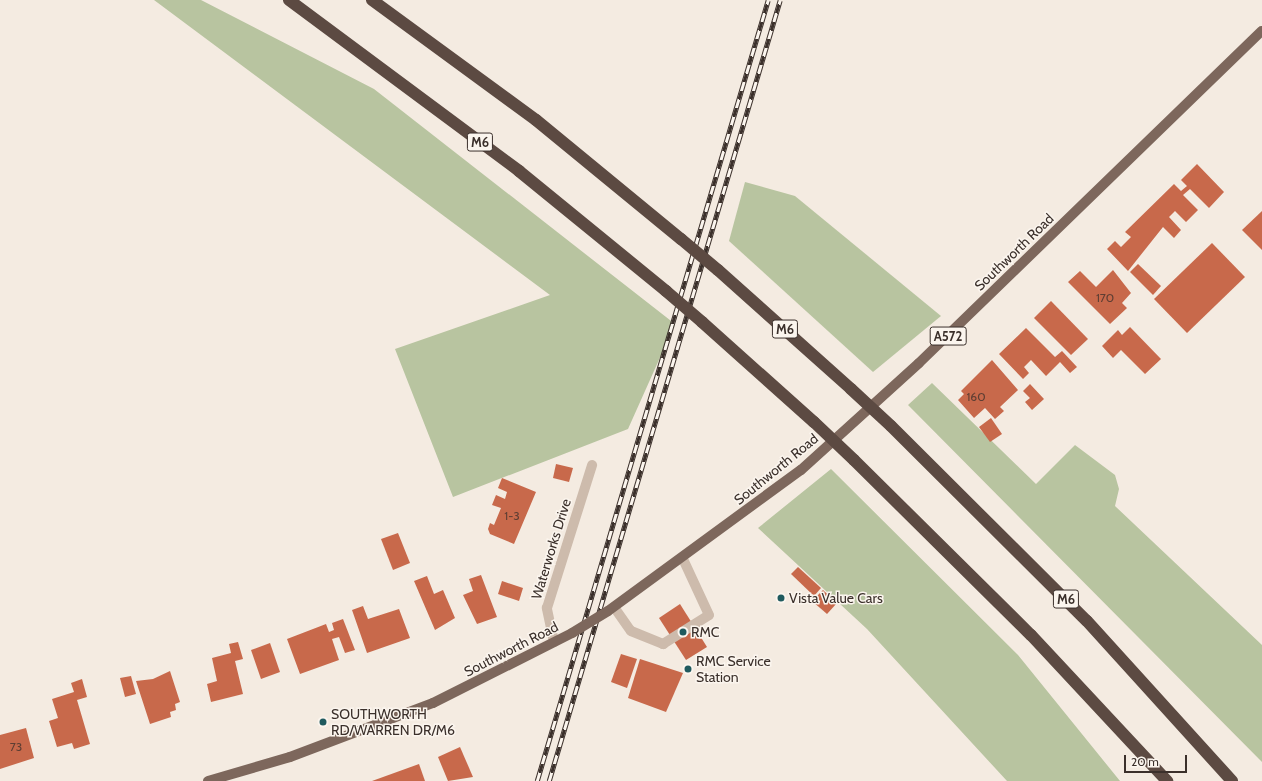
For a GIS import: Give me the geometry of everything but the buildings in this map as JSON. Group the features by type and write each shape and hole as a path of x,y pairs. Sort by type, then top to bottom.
{"highway":[{"name":"M6","path":"289,0 519,171 702,322 814,422 854,460 1031,635 1166,781"},
{"name":"M6","path":"372,0 536,120 718,270 851,389 1087,621 1232,781"}],"main road":[{"name":"Southworth Road","path":"208,781 290,757 433,703 572,633 611,609 683,559 801,470 919,363 1262,30"}],"street":[{"name":"Waterworks Drive","path":"554,642 546,608 592,465"},
{"path":"611,609 631,631 663,644 709,615 683,559"}],"green space":[{"path":"154,0 201,0 374,89 675,324 628,429 453,497 395,349 550,295"},
{"path":"745,182 795,196 941,316 873,372 729,241"},
{"path":"932,383 1036,484 1075,445 1115,475 1119,489 1115,506 1262,645 1262,762 908,405"},
{"path":"831,469 1018,655 1120,781 1007,781 867,629 758,528"}],"railway":[{"path":"537,781 768,0"},
{"path":"549,781 780,0"}],"place":[{"name":"Vista Value Cars","path":"781,598"},
{"name":"RMC","path":"683,632"},
{"name":"RMC Service Station","path":"688,669"},
{"name":"SOUTHWORTH RD/WARREN DR/M6","path":"323,722"}]}
